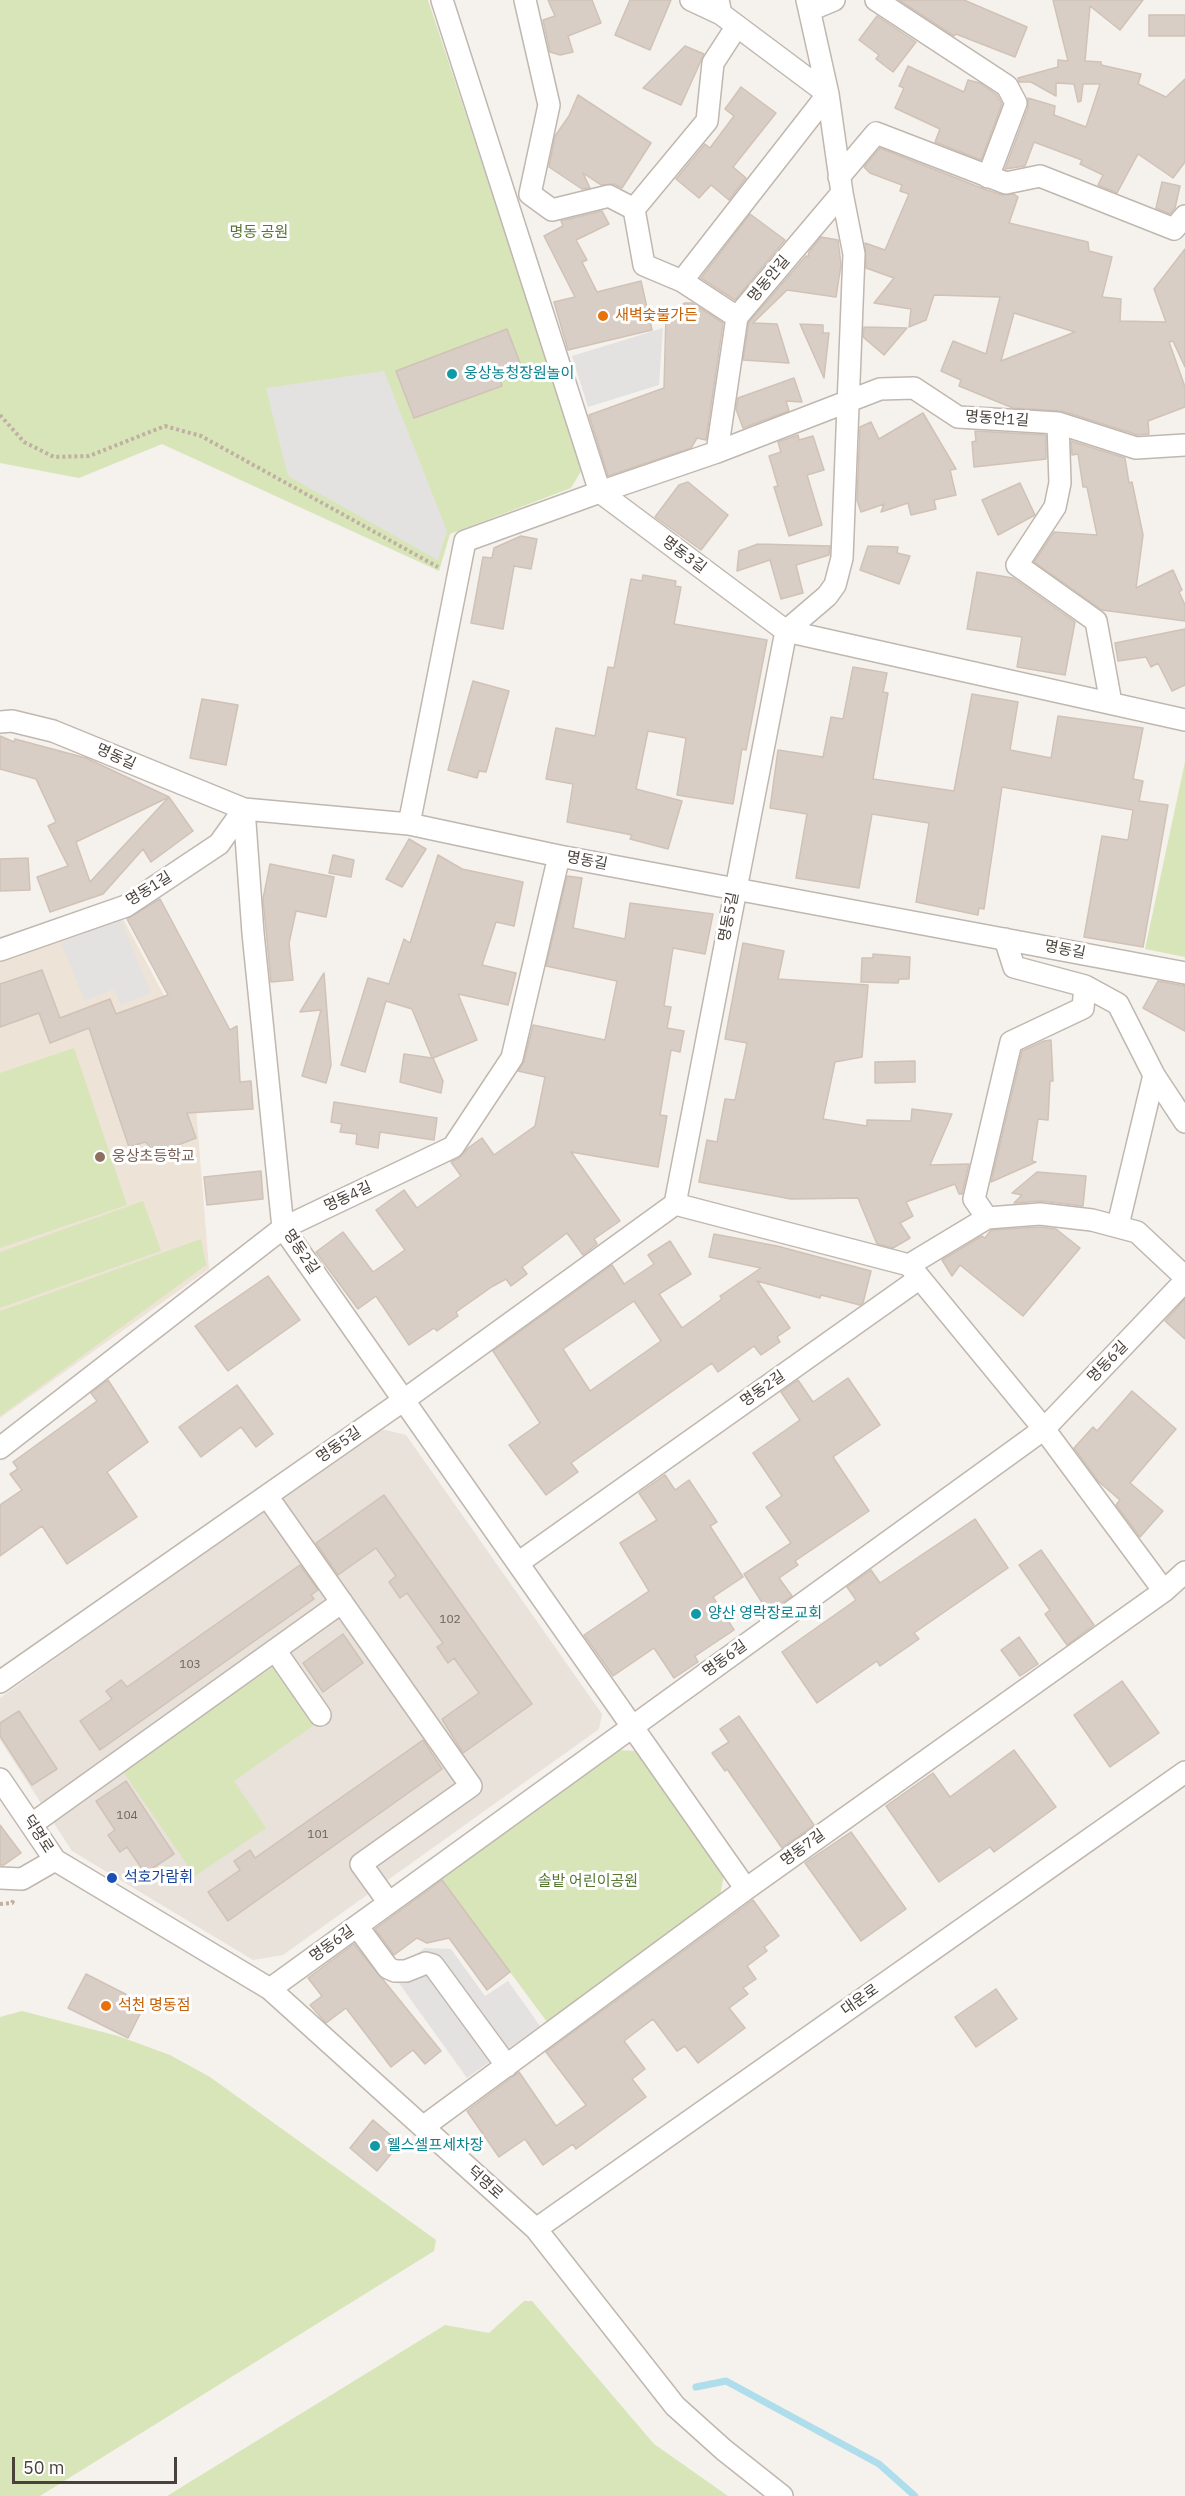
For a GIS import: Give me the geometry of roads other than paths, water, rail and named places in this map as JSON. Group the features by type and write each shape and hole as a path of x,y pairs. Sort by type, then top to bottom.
{"street":[{"path":"442,0 600,492"},
{"path":"525,0 549,105 530,194"},
{"path":"691,0 726,13 828,94"},
{"path":"786,631 827,596 840,571 854,254 828,94 809,5 834,0"},
{"path":"876,0 1007,86 1016,103 988,177 1006,183 1040,176 1174,229 1185,216"},
{"path":"726,13 713,63 707,121 634,209 644,265 682,280 737,316"},
{"path":"682,280 828,94"},
{"name":"명동안길","path":"717,452 737,316 841,185 876,133 988,177"},
{"path":"507,202 530,194"},
{"path":"530,194 552,210 609,196 634,209"},
{"name":"명동안1길","path":"717,452 880,389 914,388 958,417 1058,423 1136,448 1185,445"},
{"path":"1058,423 1060,483 1055,507 1017,565 1096,621 1111,704"},
{"path":"409,824 465,541 717,452"},
{"name":"명동3길","path":"600,492 786,631 1185,720"},
{"name":"명동5길","path":"0,1682 404,1400 675,1204 786,631"},
{"name":"명동길","path":"0,722 12,721 53,731 244,809 409,824 559,856 1185,973"},
{"name":"명동1길","path":"0,950 126,906 219,844 244,809"},
{"name":"명동2길","path":"244,809 253,933 283,1228 746,1889"},
{"name":"명동4길","path":"0,1448 283,1228 453,1147 513,1058 559,856"},
{"path":"1005,939 1014,967 1085,986 1118,1004 1154,1075 1185,1122"},
{"path":"987,1218 974,1199 1011,1042 1083,1008 1085,986"},
{"path":"1118,1226 1154,1075"},
{"path":"675,1204 914,1272 1044,1429 1164,1591"},
{"name":"명동6길","path":"270,1989 1044,1429 1185,1279 1137,1232 1118,1226 1040,1214 987,1218 914,1272"},
{"name":"명동2길","path":"518,1563 914,1272"},
{"path":"267,1496 471,1786 361,1864 389,1903"},
{"name":"명동7길","path":"423,2127 746,1889 1164,1591 1185,1572"},
{"path":"32,1824 342,1602"},
{"path":"275,1650 320,1715"},
{"name":"대운로","path":"536,2229 1185,1772"},
{"name":"덕명로","path":"0,1779 55,1860 270,1989 536,2229 675,2406 724,2450 782,2496"},
{"name":"덕명로","path":"0,1878 22,1879 55,1860"},
{"path":"357,1926 388,1968 395,1971 406,1971 426,1963 433,1965 507,2066"}],"waterway":[{"path":"696,2387 726,2381 879,2464 915,2496"}],"place":[{"name":"새벽숯불가든","path":"603,316"},
{"name":"웅상농청장원놀이","path":"452,374"},
{"name":"웅상초등학교","path":"100,1157"},
{"name":"양산 영락장로교회","path":"696,1614"},
{"name":"석호가람휘","path":"112,1878"},
{"name":"석천 명동점","path":"106,2006"},
{"name":"웰스셀프세차장","path":"375,2146"}],"park label":[{"name":"명동 공원","path":"259,233"},
{"name":"솔밭 어린이공원","path":"588,1882"}]}
